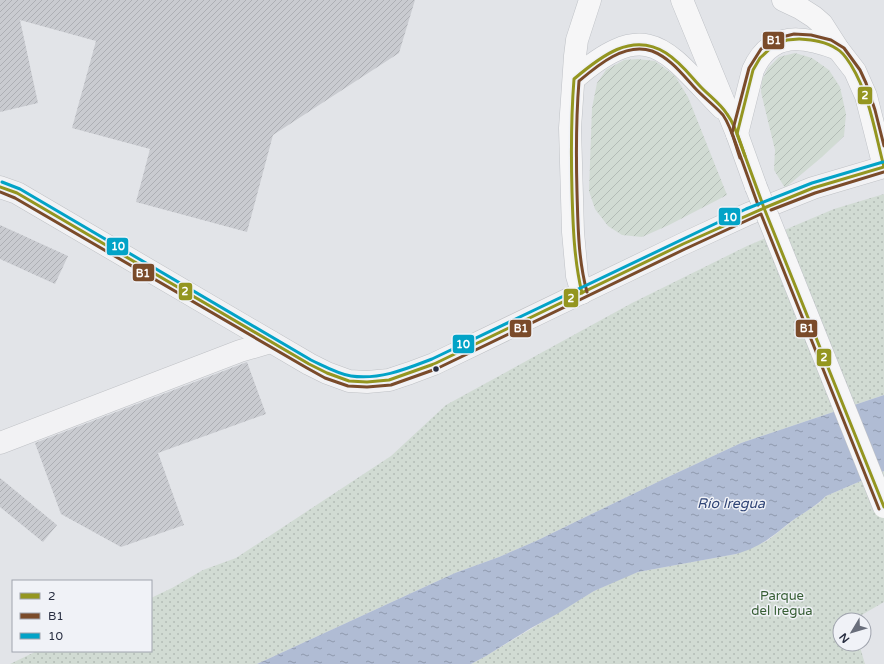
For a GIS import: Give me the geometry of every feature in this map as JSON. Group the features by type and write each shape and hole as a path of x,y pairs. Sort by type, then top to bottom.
{"main road":[{"path":"582,293 577,276 573,232 570,128 577,40 590,0"},
{"path":"682,0 884,507"},
{"path":"783,0 814,17 828,32 838,50 855,71 863,90 884,167"},
{"path":"733,125 757,60 772,46 781,41 806,39 822,43 838,50"},
{"path":"574,79 596,61 621,47 636,44 651,45 666,52 682,66 733,125"}],"street":[{"path":"0,187 17,193 209,307 327,374 349,381 368,382 389,380 434,364 748,214 813,188 884,167"},
{"path":"0,443 240,352 271,342"}],"green space":[{"path":"795,53 812,58 829,70 840,87 846,114 844,136 822,157 785,188 774,170 775,150 761,92 762,80 768,68 779,57"},
{"path":"638,59 655,61 675,76 688,97 727,195 669,225 642,237 622,235 608,226 595,209 589,191 592,108 597,83 606,70 624,60"},
{"path":"884,194 884,395 741,443 536,541 499,557 455,573 257,664 10,664 35,652 152,652 152,598 203,570 236,558 391,456 446,405 632,303 747,246 834,209"},
{"name":"Parque del Iregua","path":"884,471 884,602 867,612 832,612 832,652 861,652 865,664 471,664 594,591 629,575 638,572 736,554 767,541 796,518 819,503 826,496"}],"water":[{"name":"Río Iregua","path":"884,395 884,471 826,496 768,539 746,551 638,572 594,591 471,664 257,664 455,573 499,557 536,541 741,443"}],"building":[{"path":"0,0 415,0 399,53 273,135 247,232 136,202 150,149 72,128 96,41 20,20 38,103 0,112"},
{"path":"0,225 68,256 55,284 0,259"},
{"path":"247,362 266,414 158,453 184,525 121,547 61,514 35,443"},
{"path":"0,478 57,525 43,542 0,507"}],"transit line":[{"name":"B1","path":"758,205 732,133 749,68 761,49 778,38 794,34 811,35 831,40 844,48 860,70 866,83 875,110 884,146"},
{"name":"2","path":"799,39 814,40 833,46 848,60 863,89 875,128 884,167 813,188 764,208 737,134 753,70 760,58 774,45 787,40 799,39"},
{"name":"2","path":"582,293 574,243 573,217 572,107 574,79 606,55 617,50 629,46 641,45 653,47 676,60 702,89 724,110 735,129 745,156"},
{"name":"B1","path":"587,292 580,255 578,217 576,136 579,81 603,62 622,52 642,49 652,51 675,67 697,91 723,115 731,131 740,158"},
{"name":"10","path":"2,182 20,189 311,360 341,374 362,377 393,373 432,359 746,209 812,183 883,162"},
{"name":"B1","path":"771,210 815,193 884,172"},
{"name":"2","path":"0,187 17,193 309,364 327,373 349,381 367,382 389,380 434,364 683,244 764,208"},
{"name":"B1","path":"0,192 15,198 325,378 348,386 367,387 391,385 436,369 761,214 879,509"},
{"name":"2","path":"764,208 884,507"}]}
